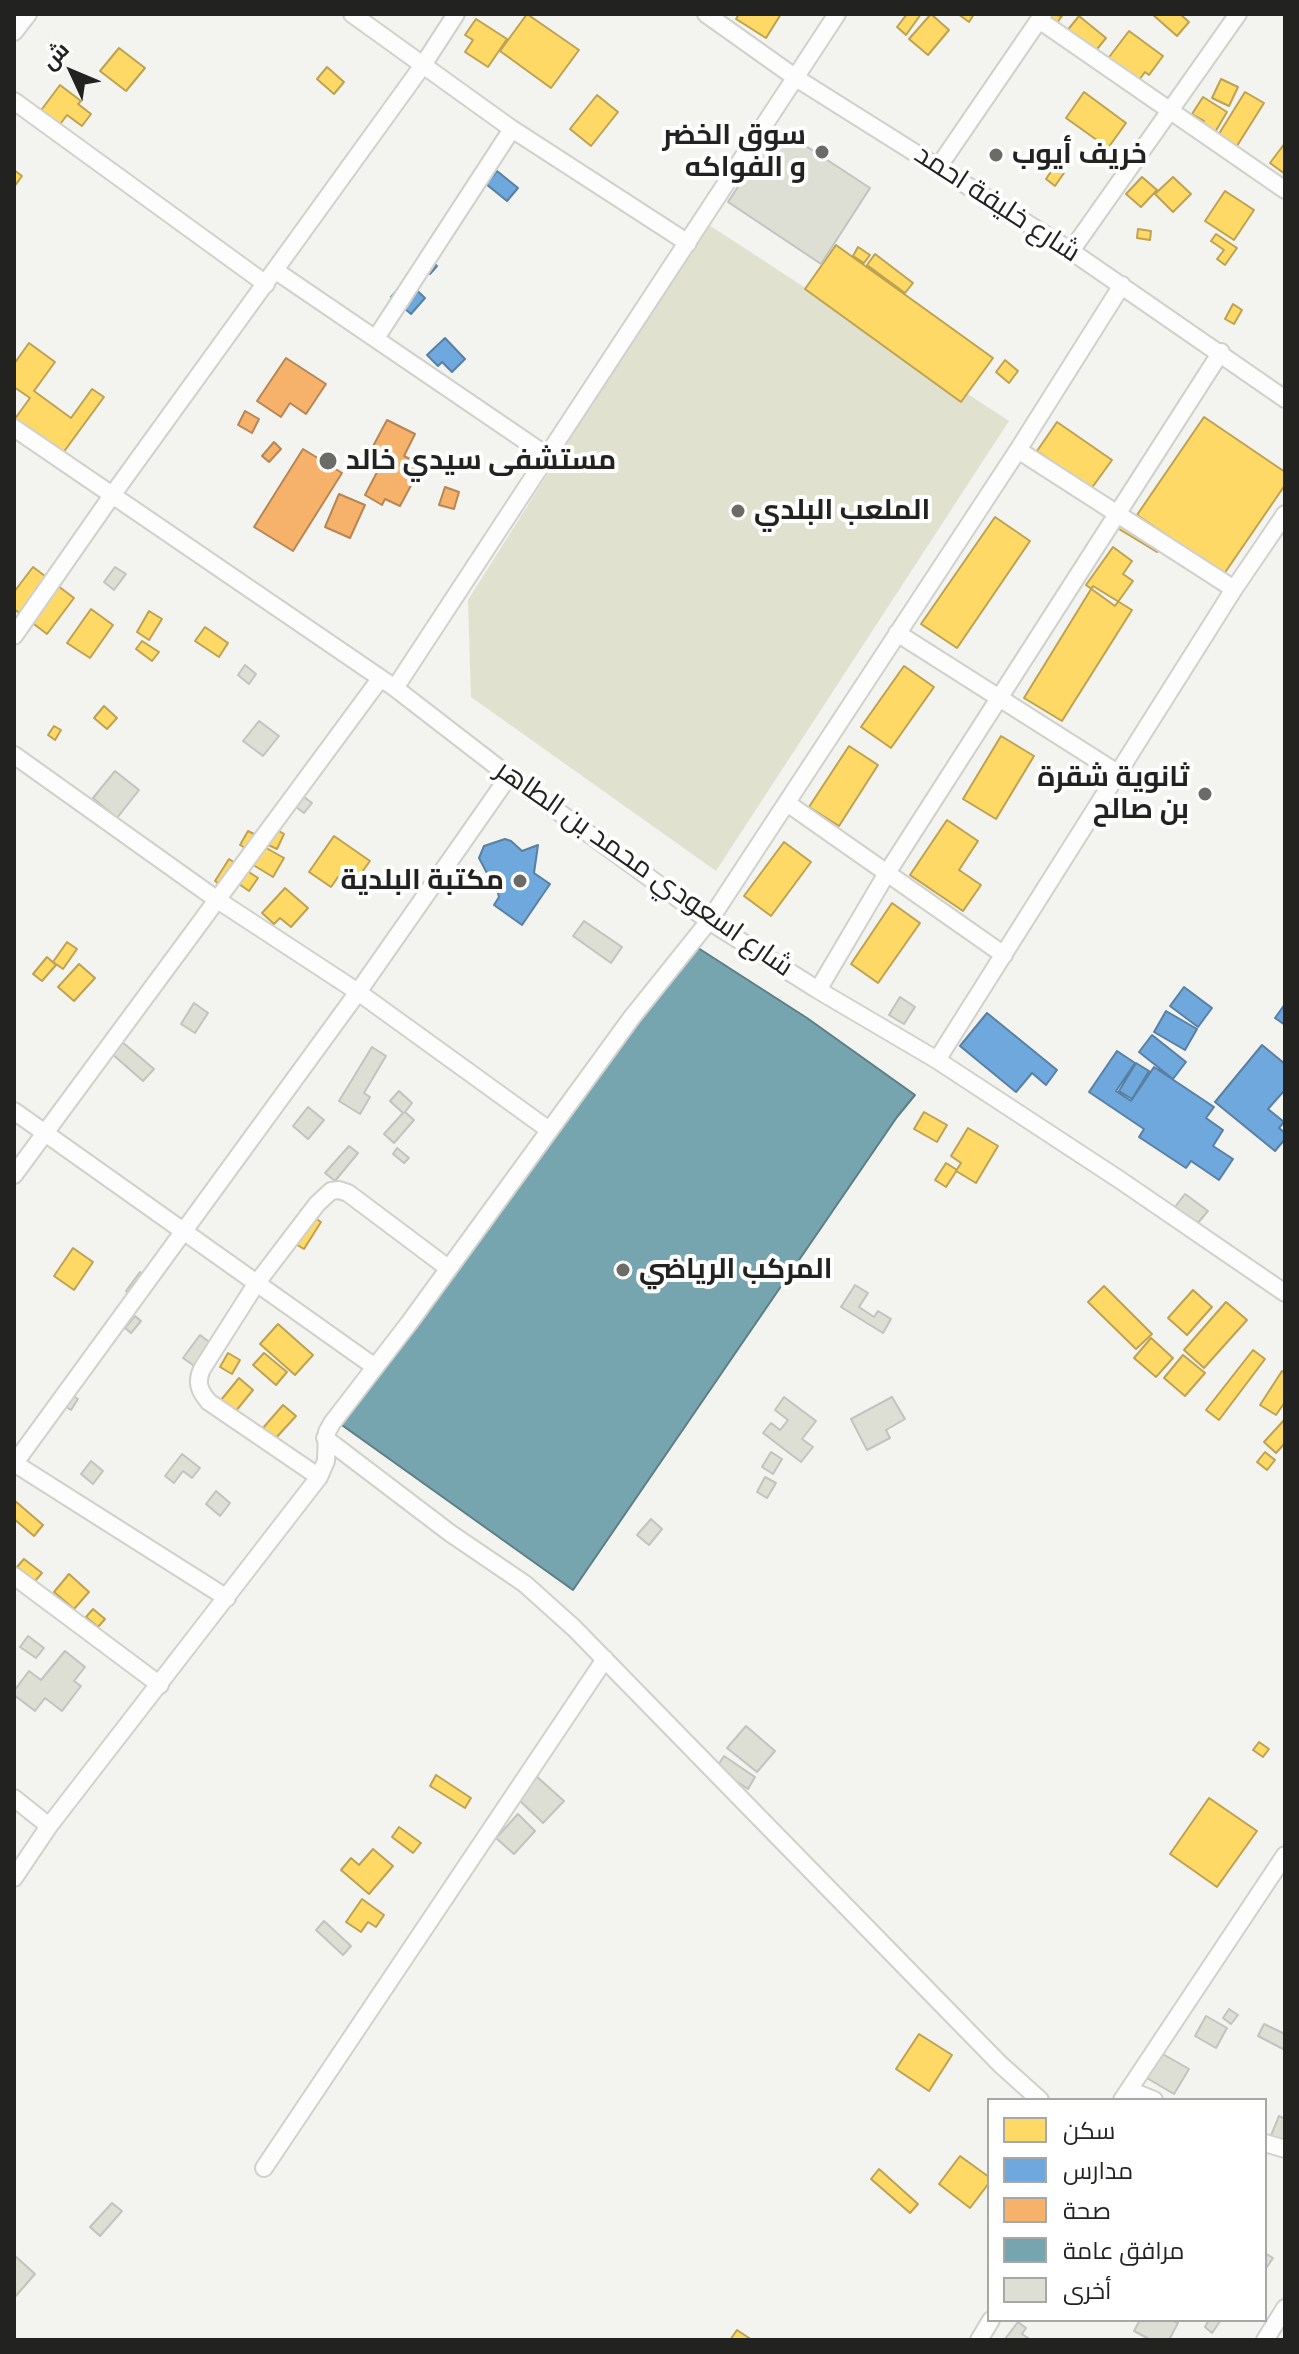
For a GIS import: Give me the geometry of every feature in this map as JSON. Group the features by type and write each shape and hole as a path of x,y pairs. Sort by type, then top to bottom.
{"street":[{"path":"14,32 28,14"},
{"path":"352,14 512,129 688,243"},
{"path":"14,636 423,65 456,14"},
{"name":"شارع خليفة احمد","path":"706,14 796,78 1071,251 1285,399"},
{"path":"395,688 837,14"},
{"path":"1071,251 1238,14"},
{"path":"939,166 1041,17 1285,190"},
{"path":"14,101 271,278 376,338 549,457"},
{"path":"376,338 512,129"},
{"path":"14,1878 49,1826 319,1477 326,1461 325,1438 332,1423 632,1017 709,921 1018,450 1122,285"},
{"path":"818,990 887,873 1221,352"},
{"name":"شارع اسعودي محمد بن الطاهر","path":"14,428 395,688 509,776 709,921 937,1060 1285,1293"},
{"path":"1018,450 1234,589"},
{"path":"937,1060 1234,589 1285,514"},
{"path":"897,633 1119,774"},
{"path":"14,1175 380,679"},
{"path":"14,755 216,899 358,992 549,1130"},
{"path":"227,1598 14,1463 358,992 509,776"},
{"path":"787,803 1004,955"},
{"path":"14,1111 375,1367"},
{"path":"319,1477 209,1402 199,1387 198,1377 202,1369 256,1284 317,1204 331,1191 348,1193 448,1268"},
{"path":"325,1438 450,1533 525,1584 605,1659 1000,2064 1038,2098"},
{"path":"14,1576 160,1685"},
{"path":"264,2168 605,1659"},
{"path":"14,1798 49,1826"},
{"path":"1125,2095 1285,1855"},
{"path":"1265,2340 1285,2308"},
{"path":"979,2340 990,2322"}],"green space":[{"name":"الملعب البلدي","path":"706,223 1009,421 716,871 471,697 468,600"}],"building: سكن":[{"path":"527,14 579,50 551,88 500,51"},
{"path":"739,14 781,14 766,38 736,19"},
{"path":"907,14 921,14 906,35 897,27"},
{"path":"931,14 949,30 928,55 909,39"},
{"path":"958,14 974,14 969,22"},
{"path":"1052,14 1062,16 1054,27 1046,23"},
{"path":"1152,14 1180,14 1189,22 1177,36"},
{"path":"1079,16 1106,38 1089,59 1062,37"},
{"path":"476,19 507,39 488,67 465,52 473,40 465,35"},
{"path":"1129,31 1163,56 1149,75 1145,72 1131,91 1100,69"},
{"path":"119,48 145,68 126,91 100,71"},
{"path":"327,67 344,82 334,94 317,79"},
{"path":"1221,79 1238,87 1229,106 1212,98"},
{"path":"60,85 81,101 78,104 91,114 82,126 67,115 58,127 39,113"},
{"path":"1084,92 1126,123 1108,148 1066,118"},
{"path":"1245,92 1264,103 1230,157 1212,145"},
{"path":"597,95 618,112 591,146 570,129"},
{"path":"1203,97 1227,112 1208,144 1195,136 1204,121 1192,114"},
{"path":"1285,143 1285,174 1270,163"},
{"path":"1054,167 1064,173 1055,186 1046,179"},
{"path":"14,170 22,176 14,187"},
{"path":"1142,177 1157,190 1141,207 1126,194"},
{"path":"1173,177 1191,194 1173,212 1155,194"},
{"path":"1225,191 1254,210 1234,240 1205,221"},
{"path":"1138,229 1151,231 1150,240 1137,238"},
{"path":"1216,234 1237,248 1225,265 1217,259 1224,250 1211,241"},
{"path":"836,245 993,358 961,402 805,289"},
{"path":"858,247 870,255 864,263 853,256"},
{"path":"875,254 913,283 905,293 867,265"},
{"path":"1233,304 1242,310 1234,324 1225,319"},
{"path":"29,343 55,362 34,391 71,418 92,389 104,397 60,457 14,424 30,398 14,387 14,364"},
{"path":"1005,360 1018,371 1009,383 996,372"},
{"path":"1204,417 1285,472 1285,485 1224,574 1137,515"},
{"path":"1057,422 1112,460 1091,489 1037,451"},
{"path":"1124,509 1167,536 1157,552 1114,526"},
{"path":"995,517 1030,541 957,648 921,624"},
{"path":"1113,547 1132,561 1123,574 1133,581 1115,606 1086,585"},
{"path":"33,567 74,598 47,634 14,609 14,592"},
{"path":"1093,586 1132,610 1062,721 1024,698"},
{"path":"91,609 113,625 90,658 67,643"},
{"path":"149,611 162,619 149,640 137,632"},
{"path":"205,627 228,643 219,657 195,641"},
{"path":"142,641 159,652 152,661 136,649"},
{"path":"904,666 934,687 891,748 861,727"},
{"path":"104,706 117,718 107,729 94,718"},
{"path":"54,726 61,730 55,740 48,735"},
{"path":"1001,736 1034,756 996,819 963,799"},
{"path":"849,746 878,765 839,826 809,807"},
{"path":"947,820 978,841 959,870 981,885 963,911 910,875"},
{"path":"272,827 284,834 277,849 264,843"},
{"path":"248,831 264,839 261,845 284,858 273,877 250,863 256,854 240,845"},
{"path":"334,836 370,861 352,886 338,877 331,887 309,872"},
{"path":"784,842 811,862 771,916 744,896"},
{"path":"229,859 258,878 249,891 236,882 229,891 215,881"},
{"path":"285,888 308,908 291,927 280,918 274,924 262,913"},
{"path":"892,903 920,923 878,983 851,964"},
{"path":"67,942 77,949 63,969 53,962"},
{"path":"47,957 56,965 42,981 33,974"},
{"path":"79,964 95,978 74,1001 58,987"},
{"path":"924,1112 947,1125 937,1142 914,1129"},
{"path":"968,1128 998,1146 976,1183 956,1171 961,1163 951,1156"},
{"path":"946,1163 957,1170 946,1187 935,1180"},
{"path":"302,1209 321,1222 304,1249 284,1237"},
{"path":"73,1248 93,1262 74,1290 54,1276"},
{"path":"1104,1286 1152,1334 1136,1349 1088,1302"},
{"path":"1193,1290 1212,1307 1187,1335 1168,1318"},
{"path":"1226,1302 1247,1320 1204,1368 1184,1350"},
{"path":"278,1324 313,1355 295,1375 260,1344"},
{"path":"1151,1338 1173,1358 1156,1377 1134,1358"},
{"path":"1253,1350 1265,1359 1219,1420 1206,1410"},
{"path":"228,1353 240,1360 232,1374 220,1367"},
{"path":"264,1353 287,1372 276,1385 253,1365"},
{"path":"1183,1355 1205,1373 1185,1396 1164,1378"},
{"path":"1282,1371 1285,1373 1285,1402 1276,1415 1260,1405"},
{"path":"239,1378 253,1390 235,1412 221,1400"},
{"path":"283,1405 296,1416 275,1439 263,1428"},
{"path":"1285,1419 1285,1443 1276,1453 1264,1442"},
{"path":"1265,1452 1275,1460 1267,1470 1257,1462"},
{"path":"14,1500 43,1525 34,1536 14,1519"},
{"path":"24,1559 42,1573 35,1581 17,1567"},
{"path":"69,1574 89,1592 74,1609 54,1592"},
{"path":"93,1609 105,1619 98,1627 86,1617"},
{"path":"1259,1742 1269,1749 1263,1757 1253,1750"},
{"path":"436,1775 471,1798 465,1808 430,1786"},
{"path":"1209,1798 1257,1831 1217,1887 1170,1854"},
{"path":"399,1827 421,1843 413,1853 392,1837"},
{"path":"373,1849 393,1866 369,1894 341,1870 351,1858 359,1865"},
{"path":"362,1899 384,1915 376,1927 368,1922 361,1932 346,1922"},
{"path":"919,2034 952,2055 929,2091 896,2069"},
{"path":"960,2156 987,2176 987,2186 970,2208 939,2184"},
{"path":"879,2169 918,2204 910,2213 871,2179"},
{"path":"737,2330 752,2340 730,2340"}],"building: مدارس":[{"path":"497,171 518,188 507,201 486,184"},
{"path":"427,257 437,266 430,274 425,270 411,285 425,298 411,314 391,297"},
{"path":"445,338 465,359 452,372 442,362 438,366 427,355"},
{"name":"مكتبة البلدية","path":"505,839 522,851 538,845 534,873 550,884 522,925 494,905 499,897 494,879 488,875 479,858 484,846"},
{"path":"1184,987 1212,1008 1198,1027 1170,1006"},
{"path":"1285,1004 1285,1025 1275,1018"},
{"path":"1166,1011 1197,1029 1185,1050 1154,1032"},
{"path":"987,1013 1057,1070 1046,1085 1032,1073 1016,1092 960,1046"},
{"path":"1152,1035 1186,1062 1173,1079 1139,1052"},
{"path":"1262,1045 1285,1064 1285,1094 1283,1092 1268,1109 1284,1122 1279,1128 1285,1133 1285,1139 1275,1151 1215,1102"},
{"path":"1117,1051 1135,1063 1116,1091 1131,1101 1154,1067 1214,1107 1206,1118 1223,1130 1213,1146 1233,1159 1219,1180 1191,1161 1186,1168 1139,1137 1144,1129 1089,1092"},
{"path":"1136,1063 1149,1071 1132,1099 1119,1091"}],"building: صحة":[{"path":"286,358 326,384 306,414 290,403 281,417 257,401"},
{"path":"245,411 259,419 252,433 238,425"},
{"path":"387,420 415,434 404,456 422,465 400,506 385,499 382,505 365,495 385,457 371,450"},
{"path":"274,442 281,449 269,462 262,456"},
{"path":"303,449 342,473 293,551 254,527"},
{"path":"445,487 459,492 454,509 439,505"},
{"path":"339,494 365,505 350,538 325,527"}],"building: مرافق عامة":[{"name":"المركب الرياضي","path":"695,946 807,1018 915,1095 573,1590 339,1423"}],"building: أخرى":[{"path":"777,127 870,188 821,264 728,202"},
{"path":"115,567 126,574 114,590 104,582"},
{"path":"245,665 256,674 249,684 238,675"},
{"path":"259,721 279,736 263,756 243,741"},
{"path":"115,771 139,790 117,818 93,798"},
{"path":"291,787 312,803 304,813 283,797"},
{"path":"584,921 622,947 611,963 573,936"},
{"path":"900,997 915,1007 904,1024 889,1015"},
{"path":"194,1003 208,1013 195,1033 181,1024"},
{"path":"121,1041 154,1069 143,1081 111,1053"},
{"path":"372,1047 386,1056 364,1093 370,1097 360,1114 339,1101"},
{"path":"399,1091 412,1103 405,1112 414,1120 394,1143 384,1134 403,1113 390,1101"},
{"path":"308,1107 324,1120 308,1139 293,1126"},
{"path":"349,1146 358,1153 335,1181 325,1173"},
{"path":"397,1148 409,1158 404,1163 393,1154"},
{"path":"1185,1194 1208,1211 1197,1224 1175,1207"},
{"path":"140,1272 154,1283 140,1302 126,1291"},
{"path":"855,1285 868,1293 859,1307 874,1317 878,1311 891,1319 883,1333 841,1307"},
{"path":"135,1316 141,1321 131,1333 125,1328"},
{"path":"200,1335 217,1348 200,1370 183,1358"},
{"path":"64,1390 78,1399 71,1410 57,1401"},
{"path":"784,1397 816,1421 802,1439 813,1447 801,1462 763,1433 771,1423 780,1430 788,1420 775,1410"},
{"path":"892,1397 905,1419 886,1430 890,1438 867,1450 851,1419"},
{"path":"771,1452 782,1459 773,1474 762,1467"},
{"path":"182,1454 200,1468 192,1478 183,1471 174,1483 165,1476"},
{"path":"91,1461 103,1471 93,1484 81,1474"},
{"path":"765,1477 776,1483 767,1498 757,1492"},
{"path":"216,1491 230,1503 220,1516 206,1504"},
{"path":"651,1519 662,1529 649,1545 637,1535"},
{"path":"28,1636 44,1648 36,1658 20,1647"},
{"path":"65,1651 85,1667 74,1681 81,1686 62,1711 45,1698 35,1711 14,1695 29,1671 41,1680"},
{"path":"746,1726 775,1751 757,1772 727,1748"},
{"path":"724,1756 755,1777 748,1789 716,1768"},
{"path":"535,1775 564,1801 543,1823 516,1797"},
{"path":"518,1814 535,1831 514,1854 496,1838"},
{"path":"324,1921 351,1946 343,1955 316,1930"},
{"path":"1229,2009 1238,2015 1231,2024 1223,2018"},
{"path":"1206,2016 1227,2028 1216,2048 1195,2036"},
{"path":"1264,2024 1285,2034 1285,2050 1258,2036"},
{"path":"1154,2049 1189,2069 1174,2094 1140,2074"},
{"path":"1279,2116 1285,2119 1285,2143 1270,2138"},
{"path":"112,2203 122,2211 100,2236 90,2227"},
{"path":"14,2255 35,2274 14,2298"},
{"path":"1018,2322 1026,2328 1022,2334 1031,2340 1005,2339"},
{"path":"1139,2322 1178,2323 1169,2340 1151,2340 1134,2331"},
{"path":"1208,2322 1220,2322 1212,2333 1205,2327"}],"place":[{"name":"سوق الخضر و الفواكه","path":"822,152"},
{"name":"خريف أيوب","path":"996,155"},
{"name":"مستشفى سيدي خالد","path":"328,461"},
{"name":"الملعب البلدي","path":"738,511"},
{"name":"ثانوية شقرة بن صالح","path":"1205,794"},
{"name":"مكتبة البلدية","path":"520,881"},
{"name":"المركب الرياضي","path":"623,1270"}]}
